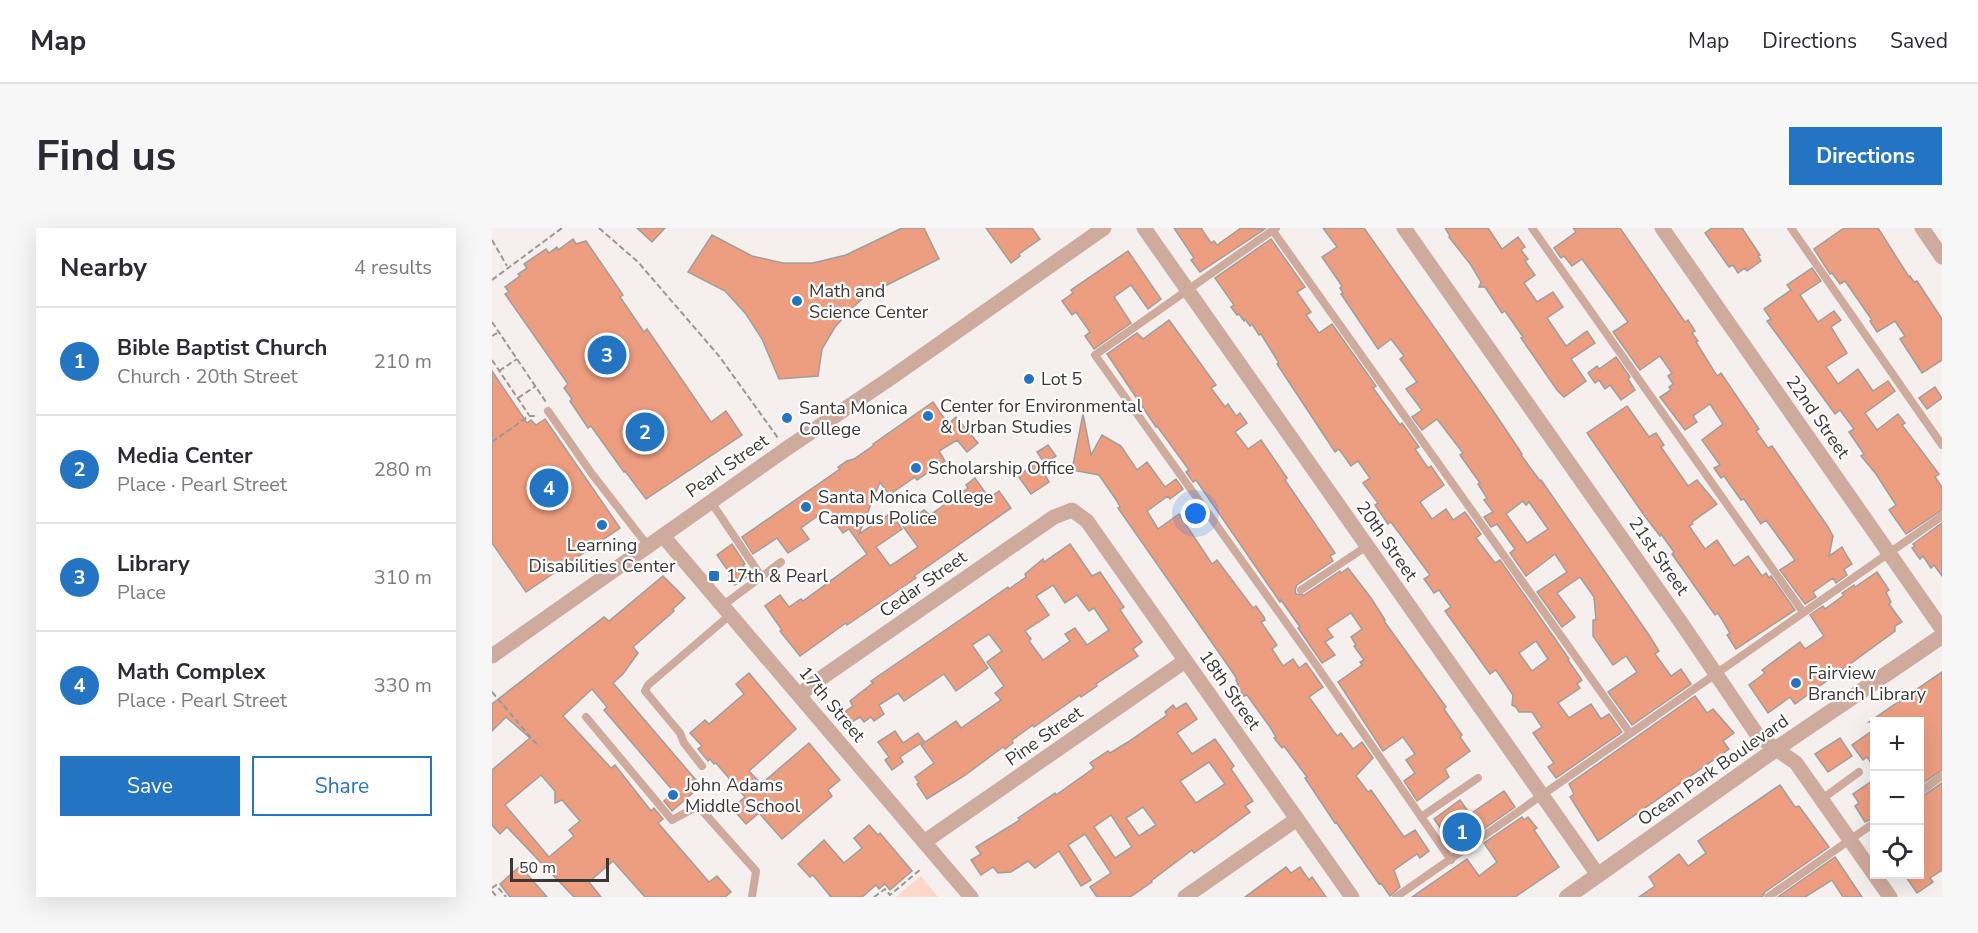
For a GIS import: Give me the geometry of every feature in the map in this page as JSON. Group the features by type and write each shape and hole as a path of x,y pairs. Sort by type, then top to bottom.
{"street":[{"name":"Pearl Street","path":"492,656 1104,228"},
{"name":"20th Street","path":"1144,228 1598,875"},
{"name":"21st Street","path":"1404,228 1758,736 1796,762 1890,897"},
{"name":"22nd Street","path":"1662,228 1942,629"},
{"path":"1922,228 1942,257"},
{"name":"18th Street","path":"1072,510 1087,521 1352,897"},
{"name":"Cedar Street","path":"799,695 1054,517 1072,510"},
{"name":"17th Street","path":"663,536 971,897"},
{"name":"Ocean Park Boulevard","path":"1567,897 1776,749 1942,636"},
{"name":"Pine Street","path":"924,842 1185,661"},
{"path":"1185,897 1297,819"}],"lane":[{"path":"1532,228 1803,612"},
{"path":"1791,228 1942,445"},
{"path":"1451,860 1312,659 1095,355 1275,229 1630,733"},
{"path":"548,411 592,474 648,546"},
{"path":"711,502 762,576"},
{"path":"1396,897 1942,516"},
{"path":"1301,590 1366,546"},
{"path":"702,766 684,743 680,733 645,692 648,685 726,610 762,576 781,562"},
{"path":"586,717 672,820 698,806 756,871 752,897"},
{"path":"1822,799 1859,772"},
{"path":"1924,789 1942,776"},
{"path":"1421,817 1478,778"},
{"path":"1768,897 1872,825"}],"path":[{"path":"492,279 562,228"},
{"path":"600,228 638,262 718,356 786,449"},
{"path":"492,240 508,267"},
{"path":"492,322 547,403 548,411 538,416 529,416 492,442"},
{"path":"492,336 499,332"},
{"path":"499,371 517,359"},
{"path":"492,360 529,416"},
{"path":"517,398 536,386"},
{"path":"492,692 539,747"},
{"path":"874,897 885,889 890,895 921,869"},
{"path":"497,897 492,890 496,885 506,897"}],"shaded area":[{"path":"921,876 938,897 896,897"}],"building":[{"path":"637,228 665,228 652,242"},
{"name":"Math and Science Center","path":"902,228 924,228 939,259 867,295 852,308 835,327 822,349 818,376 779,379 762,339 746,314 725,291 688,272 712,235 752,256 783,263 813,263 846,255"},
{"path":"986,228 1032,228 1040,239 1019,254 1020,256 1011,263"},
{"path":"1174,228 1201,228 1211,243 1214,241 1217,245 1241,228 1265,229 1200,272 1191,260 1194,258"},
{"path":"1323,228 1364,228 1649,635 1659,651 1655,654 1671,676 1681,669 1691,684 1632,725 1608,692 1637,672 1626,656 1613,665 1593,636 1593,620 1596,620 1594,597 1580,577 1557,593 1575,617 1562,627 1537,592 1567,572 1555,554 1526,576 1510,553 1515,549 1497,524 1491,527 1484,517 1493,512 1484,500 1487,498 1478,484 1480,483 1460,455 1463,453 1437,419 1422,430 1412,417 1422,410 1406,389 1417,382 1400,359 1404,356 1391,339 1378,349 1341,294 1343,293 1340,288 1342,286 1322,257 1337,247","holes":["1523,501 1526,505 1529,502 1548,529 1527,543 1506,514"]},
{"path":"1445,228 1488,228 1502,249 1518,237 1525,247 1521,250 1528,259 1525,261 1535,275 1524,283 1537,302 1553,292 1563,307 1547,318 1566,346 1587,331 1595,343 1571,359 1586,381 1564,397 1557,390 1505,311 1502,313 1485,287 1479,287 1481,282"},
{"path":"1573,228 1620,228 1685,322 1688,320 1695,331 1692,333 1698,341 1696,342 1717,376 1721,373 1759,429 1756,431 1768,448 1772,446 1828,527 1833,536 1829,556 1842,547 1852,564 1844,569 1847,575 1836,583 1833,578 1813,592 1816,597 1805,604 1780,570 1795,560 1766,520 1761,524 1744,499 1741,500 1724,476 1721,478 1714,468 1720,465 1702,440 1723,424 1710,404 1693,416 1697,422 1685,430 1660,397 1671,390 1669,387 1673,384 1668,376 1672,373 1660,356 1640,370 1613,332 1628,322 1582,259 1572,266 1564,256 1561,258 1554,248 1576,232"},
{"path":"1712,228 1742,228 1760,255 1758,256 1761,261 1747,271 1745,268 1738,273 1733,265 1729,267 1705,233"},
{"path":"1844,228 1878,228 1909,277 1914,282 1917,281 1942,319 1942,360 1922,373 1900,339 1905,336 1895,321 1877,332 1870,321 1872,320 1845,281 1840,284 1832,273 1830,274 1814,249"},
{"path":"573,239 576,244 586,241 623,295 620,297 644,332 647,329 711,422 726,411 742,435 646,499 591,426 588,428 564,388 568,384 505,294 509,292 505,287 527,268 524,264 546,249 549,253 557,247 558,250"},
{"path":"1271,239 1305,287 1297,292 1311,312 1306,315 1319,333 1332,324 1376,386 1373,388 1419,447 1415,449 1428,468 1431,466 1444,485 1420,502 1432,519 1446,509 1453,520 1465,512 1481,534 1476,538 1495,563 1500,560 1582,680 1577,684 1580,688 1558,703 1569,718 1591,704 1601,719 1609,714 1622,732 1556,778 1548,767 1554,763 1533,733 1542,727 1532,712 1519,712 1512,705 1513,695 1496,670 1490,674 1445,611 1451,607 1439,590 1434,593 1424,579 1430,575 1391,522 1388,524 1375,505 1378,503 1363,483 1370,478 1358,461 1351,466 1339,449 1335,452 1277,364 1279,363 1261,334 1259,335 1252,324 1250,326 1245,319 1244,321 1239,314 1237,315 1231,307 1234,305 1215,278","holes":["1536,641 1548,659 1532,671 1519,653"]},
{"path":"1128,251 1161,299 1148,309 1131,285 1114,297 1131,323 1094,349 1085,336 1090,332 1076,312 1072,315 1062,301 1073,293 1071,290"},
{"path":"1812,268 1821,281 1800,295 1818,322 1834,311 1841,320 1831,327 1847,353 1826,367 1838,384 1858,369 1873,391 1888,381 1895,391 1865,413 1877,430 1898,414 1905,423 1902,425 1939,474 1935,477 1942,487 1942,510 1906,534 1889,510 1896,505 1861,456 1864,454 1849,432 1854,429 1840,410 1835,414 1767,321 1771,319 1764,309 1791,290 1787,285"},
{"path":"1169,320 1216,385 1211,388 1225,407 1228,404 1236,416 1240,413 1247,423 1235,432 1248,449 1261,440 1287,478 1285,480 1335,553 1330,556 1333,561 1297,585 1296,594 1304,595 1348,568 1446,707 1444,709 1462,735 1460,737 1470,751 1445,769 1449,777 1417,801 1404,781 1415,773 1406,760 1415,754 1403,737 1383,751 1338,682 1362,665 1360,662 1364,660 1354,646 1356,645 1351,637 1362,629 1351,613 1327,629 1333,637 1325,642 1335,655 1322,663 1298,628 1300,627 1281,600 1280,602 1196,480 1193,482 1186,472 1189,470 1156,427 1107,354 1137,333 1143,339"},
{"path":"1616,357 1630,377 1628,379 1635,390 1621,400 1610,385 1605,389 1599,380 1595,383 1588,373 1597,366 1599,369"},
{"path":"492,371 527,423 531,420 536,425 545,419 620,528 526,592 492,543"},
{"path":"1935,387 1942,398 1927,409 1919,398"},
{"path":"933,402 948,424 956,417 978,443 967,452 957,440 939,451 945,461 917,480 915,477 889,495 880,482 859,534 891,513 902,529 876,547 890,566 918,547 902,525 924,510 930,515 968,488 966,485 975,478 989,498 999,491 1011,508 914,576 916,578 800,656 780,631 782,630 765,606 780,595 789,607 801,599 803,601 867,554 849,529 843,533 826,510 801,528 809,539 788,553 777,538 753,554 742,537"},
{"path":"1627,406 1649,437 1656,433 1664,445 1661,447 1688,486 1697,480 1717,504 1689,526 1705,549 1717,540 1734,566 1748,556 1762,576 1766,573 1769,578 1771,576 1795,610 1736,649 1718,613 1715,615 1672,554 1674,552 1644,515 1587,433"},
{"path":"1083,414 1091,455 1102,435 1121,446 1137,470 1147,462 1165,487 1176,479 1183,489 1170,499 1168,496 1147,511 1158,529 1179,514 1212,564 1217,560 1253,608 1256,606 1264,617 1265,620 1261,622 1277,645 1272,649 1283,666 1293,659 1299,668 1306,663 1323,687 1309,697 1337,736 1341,733 1353,749 1362,742 1373,758 1356,776 1368,792 1371,790 1404,837 1415,830 1429,851 1420,858 1417,854 1394,870 1400,887 1390,896 1335,823 1305,778 1307,777 1284,746 1282,748 1274,738 1276,737 1270,727 1247,695 1244,696 1236,685 1238,684 1237,679 1118,508 1120,507 1117,501 1099,475 1072,470"},
{"path":"1048,445 1056,456 1045,464 1037,452"},
{"path":"1038,462 1049,482 1031,494 1018,476"},
{"path":"1942,523 1942,576 1934,565 1931,568 1923,556 1920,559 1912,548 1915,546 1913,544"},
{"path":"732,544 750,575 735,585 717,555"},
{"path":"1070,544 1092,576 1100,572 1124,607 1120,610 1142,642 1133,649 1138,656 1081,697 1080,695 1034,727 1033,725 1012,740 1013,743 1005,749 1003,747 964,776 927,799 915,777 934,763 921,745 956,721 961,728 1001,700 995,693 1004,686 987,662 1002,651 989,634 972,645 988,668 956,691 944,674 904,701 898,693 879,705 884,714 874,721 871,717 864,722 860,717 850,723 843,713 853,706 850,701 873,683 871,681 1026,577 1025,574 1043,559 1044,562","holes":["1053,585 1065,603 1077,595 1089,611 1094,608 1109,630 1087,645 1075,628 1065,634 1070,641 1043,660 1029,641 1031,639 1025,631 1049,615 1036,596"]},
{"path":"1877,572 1889,590 1886,592 1891,602 1889,604 1902,622 1895,626 1895,631 1795,704 1790,697 1768,713 1749,685 1765,673 1762,670 1800,642 1805,649 1824,636 1810,615 1823,606 1825,609 1844,595 1842,593"},
{"path":"663,576 685,598 673,609 674,611 633,647 638,653 623,674 613,683 701,786 672,811 664,801 674,792 604,710 607,707 592,689 563,716 611,768 615,765 651,811 654,808 663,819 658,823 709,882 717,876 731,892 725,897 645,897 613,861 589,882 601,897 574,897 507,827 500,834 492,825 492,770 530,738 506,717 492,731 492,704 604,617 609,621","holes":["541,775 555,791 555,803 562,800 580,821 569,830 574,836 549,857 505,805"]},
{"path":"1942,672 1942,770 1924,782 1924,717 1876,717"},
{"path":"749,673 796,729 749,771 761,784 809,743 840,780 828,790 832,796 782,839 759,813 746,824 732,808 745,797 716,763 714,764 710,759 708,761 698,749 702,746 690,733 705,720 709,724 744,694 736,684"},
{"path":"1695,696 1707,713 1713,709 1734,733 1723,741 1729,749 1598,841 1570,797 1574,794 1569,784"},
{"path":"1186,703 1197,719 1177,733 1192,754 1215,739 1234,766 1231,769 1253,801 1245,806 1250,812 1194,853 1192,850 1130,897 1097,897 1090,887 1111,873 1085,834 1068,845 1091,880 1081,886 1059,851 1035,868 1028,861 1011,872 998,873 993,867 981,875 971,860 981,854 976,847 1020,820 1018,818 1094,768 1090,763 1128,742 1167,715 1165,712 1173,705 1176,709","holes":["1209,762 1225,784 1196,803 1180,781","1143,807 1156,825 1139,836 1126,818","1111,815 1132,847 1115,858 1094,827"]},
{"path":"895,731 903,743 918,733 924,741 900,757 903,762 892,770 885,760 889,757 878,742"},
{"path":"1870,732 1870,761 1867,757 1863,760 1852,745"},
{"path":"1840,738 1852,756 1828,772 1815,754"},
{"path":"1870,782 1870,820 1865,822 1855,806 1859,803 1853,794"},
{"path":"1942,783 1942,870 1930,878 1933,882 1917,893 1907,879 1924,879 1924,795"},
{"path":"1780,785 1795,807 1799,806 1829,847 1765,892 1762,897 1639,897 1655,886 1649,877 1679,854 1688,866 1706,853 1698,841"},
{"path":"1504,791 1515,807 1455,849 1434,819 1460,800 1470,814"},
{"path":"1522,817 1524,820 1528,817 1537,828 1534,830 1559,867 1515,897 1412,897 1467,859 1479,876 1497,862 1484,843"},
{"path":"869,825 878,835 880,833 912,871 890,890 885,884 879,889 876,885 862,897 831,897 813,875 810,877 798,864 824,840 844,863 862,848 854,838"},
{"path":"1835,857 1862,897 1843,897 1832,880 1805,897 1778,897"},
{"path":"520,866 547,897 510,897 500,884"},
{"path":"1286,867 1291,873 1300,867 1309,880 1312,877 1326,897 1245,897"}],"place":[{"name":"Math and Science Center","path":"797,301"},
{"name":"Library","path":"607,355"},
{"name":"Lot 5","path":"1029,379"},
{"name":"Center for Environmental & Urban Studies","path":"928,416"},
{"name":"Santa Monica College","path":"787,418"},
{"name":"Media Center","path":"645,432"},
{"name":"Scholarship Office","path":"916,468"},
{"name":"Math Complex","path":"549,488"},
{"name":"Santa Monica College Campus Police","path":"806,507"},
{"name":"Learning Disabilities Center","path":"602,525"},
{"name":"17th & Pearl","path":"714,576"},
{"name":"Fairview Branch Library","path":"1796,683"},
{"name":"John Adams Middle School","path":"673,795"},
{"name":"Bible Baptist Church","path":"1462,832"}]}
